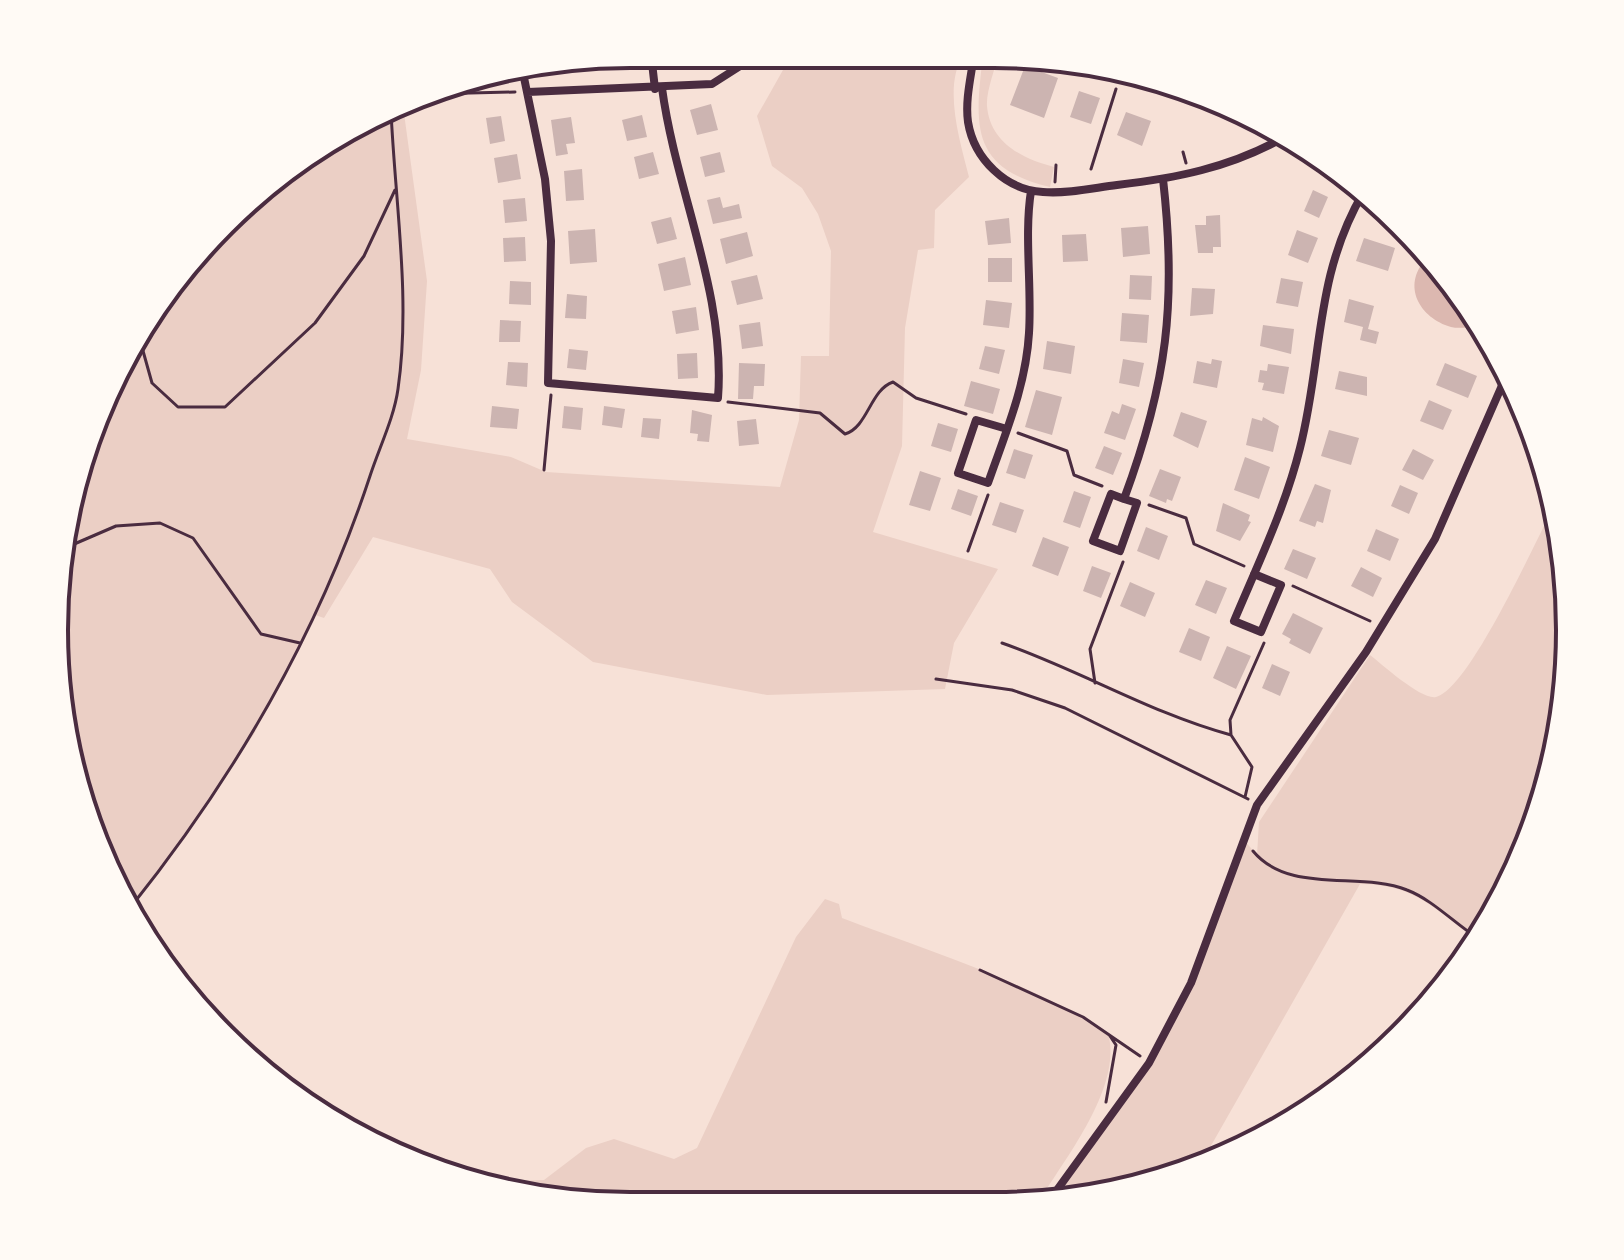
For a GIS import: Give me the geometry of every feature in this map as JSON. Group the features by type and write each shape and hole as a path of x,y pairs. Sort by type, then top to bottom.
{"street":[{"path":"525,78 545,179 551,241 548,383 718,398 718,340 654,68"},
{"path":"528,92 658,89 712,84 737,68"},
{"path":"972,68 967,107 973,139 991,168 1015,185 1031,191 1055,193 1163,179 1233,163 1274,142"},
{"path":"1124,499 1147,436 1168,336 1170,273 1163,179"},
{"path":"1007,429 976,420 958,473 988,483 1007,429 1023,382 1029,336 1031,191"},
{"path":"1255,572 1281,585 1261,632 1234,621 1300,449 1314,377 1324,291 1332,262 1359,202"},
{"path":"1058,1188 1149,1063 1191,983 1257,805 1383,626 1435,539 1501,388"},
{"path":"1111,494 1137,503 1120,551 1093,541 1111,494"}],"path":[{"path":"1091,169 1117,82"},
{"path":"464,93 528,92"},
{"path":"137,899 168,860 254,734 300,643 358,511 398,391 402,284 392,121"},
{"path":"1183,152 1185,161"},
{"path":"143,350 152,383 178,407 225,407 315,323 364,256 396,187"},
{"path":"718,398 728,402 820,413 845,434 854,429 881,390 893,382 916,398 976,420"},
{"path":"544,470 552,383"},
{"path":"1007,429 1067,451 1074,475 1104,487 1111,494"},
{"path":"968,551 989,491 988,483"},
{"path":"1137,503 1186,518 1194,544 1255,572"},
{"path":"75,544 116,526 160,523 193,538 261,634 300,643"},
{"path":"1095,683 1090,649 1123,562 1120,551"},
{"path":"1281,585 1293,586 1383,626"},
{"path":"936,679 1012,690 1065,708 1245,797 1252,767 1231,735 1230,720 1264,643 1261,632"},
{"path":"1002,643 1042,657 1189,724 1231,735"},
{"path":"1243,839 1257,856 1282,870 1321,879 1390,884 1409,890 1468,931"},
{"path":"980,970 1083,1017 1149,1063"},
{"path":"1104,1107 1116,1045 1108,1033"}],"shaded area":[{"path":"784,68 957,68 955,115 969,177 935,210 934,248 918,250 905,328 902,446 873,532 998,569 954,643 945,689 767,695 593,662 512,602 490,569 373,537 324,618 315,615 254,734 168,860 137,899 98,811 79,740 69,667 69,593 79,520 98,449 143,349 184,288 207,259 259,207 288,184 349,143 404,116 427,281 421,370 407,439 511,457 546,472 780,487 799,420 801,356 829,356 831,251 818,214 802,188 772,166 757,116"},
{"path":"982,68 994,68 987,100 994,130 1020,154 1054,167 1050,187 1024,179 1004,168 991,155 983,140 979,102"},
{"path":"1422,265 1467,327 1440,323 1423,309 1415,290"},
{"path":"1545,523 1555,593 1556,630 1555,667 1545,740 1537,775 1513,845 1498,879 1468,931 1411,894 1380,885 1360,884 1209,1149 1139,1173 1058,1188 1149,1063 1191,982 1243,839 1257,855 1259,822 1370,655 1402,681 1421,693 1436,697 1450,688 1466,669"},
{"path":"825,899 839,904 842,918 1012,983 1108,1033 1110,1054 1100,1098 1047,1189 630,1192 593,1191 519,1181 544,1180 586,1148 614,1139 674,1159 697,1148 796,937"},
{"path":"426,1153 490,1174 449,1162"}],"building":[{"path":"1024,69 1058,78 1044,118 1010,105"},
{"path":"1079,91 1100,98 1091,124 1070,117"},
{"path":"711,104 718,130 697,135 690,110"},
{"path":"1126,112 1151,121 1142,146 1117,135"},
{"path":"642,115 647,137 627,141 622,120"},
{"path":"501,116 505,141 490,144 486,118"},
{"path":"571,117 575,143 566,144 568,154 556,156 551,120"},
{"path":"653,152 659,174 639,179 634,157"},
{"path":"720,152 725,172 705,177 700,157"},
{"path":"517,154 521,179 498,183 494,158"},
{"path":"582,169 584,200 566,201 564,171"},
{"path":"1313,190 1328,197 1319,218 1304,211"},
{"path":"720,197 723,208 739,204 742,218 713,224 707,200"},
{"path":"525,198 527,221 505,223 503,200"},
{"path":"1220,215 1221,247 1213,247 1213,253 1198,253 1195,225 1206,225 1206,216"},
{"path":"671,217 677,239 657,244 651,222"},
{"path":"1009,218 1011,243 988,245 985,221"},
{"path":"1148,226 1150,254 1123,257 1121,228"},
{"path":"595,229 597,262 570,264 568,231"},
{"path":"1297,230 1318,238 1308,263 1288,255"},
{"path":"747,232 753,256 726,264 720,239"},
{"path":"1086,234 1088,261 1063,262 1062,235"},
{"path":"525,237 526,261 504,262 503,238"},
{"path":"1364,238 1395,248 1388,271 1356,261"},
{"path":"685,257 691,285 664,291 658,264"},
{"path":"988,258 1012,258 1012,282 988,282"},
{"path":"757,275 763,299 737,305 731,281"},
{"path":"1130,275 1152,276 1151,300 1129,299"},
{"path":"1281,278 1303,282 1298,307 1276,303"},
{"path":"510,281 531,282 531,305 509,304"},
{"path":"1192,288 1215,289 1213,314 1190,316"},
{"path":"567,294 587,296 586,319 565,318"},
{"path":"1349,299 1374,306 1368,329 1379,332 1376,344 1360,340 1363,327 1344,322"},
{"path":"986,300 1012,303 1009,328 983,325"},
{"path":"696,307 699,330 676,334 672,311"},
{"path":"1122,313 1149,315 1147,343 1120,341"},
{"path":"500,320 521,321 520,342 499,342"},
{"path":"760,322 763,346 742,349 739,325"},
{"path":"1263,325 1294,329 1291,354 1260,346"},
{"path":"1047,341 1075,346 1071,374 1043,369"},
{"path":"985,346 1005,350 999,374 979,369"},
{"path":"569,349 588,351 586,370 567,368"},
{"path":"697,353 698,378 678,379 677,354"},
{"path":"1123,359 1144,363 1139,387 1119,383"},
{"path":"1212,359 1222,361 1217,388 1193,383 1197,361 1211,364"},
{"path":"508,362 528,363 527,387 506,385"},
{"path":"739,363 765,364 764,386 754,386 753,399 738,399"},
{"path":"1445,363 1477,376 1468,398 1436,385"},
{"path":"1268,364 1289,367 1284,394 1262,390 1264,383 1258,382 1260,370 1267,371"},
{"path":"1339,371 1367,377 1367,396 1335,389"},
{"path":"971,381 1000,389 993,414 964,406"},
{"path":"1036,390 1062,397 1052,435 1025,427"},
{"path":"1429,400 1452,410 1443,430 1420,421"},
{"path":"1122,404 1136,409 1125,440 1104,433 1112,411 1119,414"},
{"path":"492,406 519,409 517,429 490,427"},
{"path":"564,406 583,408 581,430 562,428"},
{"path":"604,406 625,409 622,428 602,425"},
{"path":"692,410 712,415 709,442 697,441 698,434 690,433"},
{"path":"1181,412 1207,421 1198,448 1173,436"},
{"path":"1263,417 1279,426 1273,452 1246,445 1252,418 1262,421"},
{"path":"643,418 661,419 659,439 641,437"},
{"path":"756,419 759,444 739,446 737,421"},
{"path":"938,423 958,429 951,452 931,446"},
{"path":"1329,430 1359,438 1351,465 1321,456"},
{"path":"1104,446 1122,453 1113,475 1095,468"},
{"path":"1014,449 1033,455 1025,479 1006,473"},
{"path":"1413,449 1434,460 1423,480 1402,470"},
{"path":"1245,457 1270,467 1259,499 1234,490"},
{"path":"1160,469 1181,477 1172,501 1167,499 1166,503 1149,496"},
{"path":"920,471 941,478 930,511 909,505"},
{"path":"1315,484 1331,490 1323,523 1317,521 1315,527 1299,521"},
{"path":"1400,485 1418,493 1409,514 1391,506"},
{"path":"958,489 978,496 971,516 951,509"},
{"path":"1074,491 1091,497 1080,528 1063,522"},
{"path":"1000,502 1024,510 1016,533 992,525"},
{"path":"1223,503 1250,515 1248,521 1251,522 1240,541 1216,531"},
{"path":"1146,527 1168,536 1159,560 1137,551"},
{"path":"1376,529 1399,539 1390,561 1367,551"},
{"path":"1043,537 1069,547 1058,576 1032,566"},
{"path":"1293,549 1316,558 1307,579 1284,569"},
{"path":"1092,566 1111,573 1101,598 1083,591"},
{"path":"1361,567 1382,578 1373,597 1351,586"},
{"path":"1206,580 1227,588 1216,614 1195,605"},
{"path":"1130,582 1155,593 1145,617 1120,606"},
{"path":"1293,613 1323,628 1310,654 1289,643 1291,639 1282,634"},
{"path":"1189,628 1210,637 1201,661 1179,652"},
{"path":"1227,646 1251,656 1236,689 1213,678"},
{"path":"1272,664 1290,672 1280,696 1262,688"}]}
